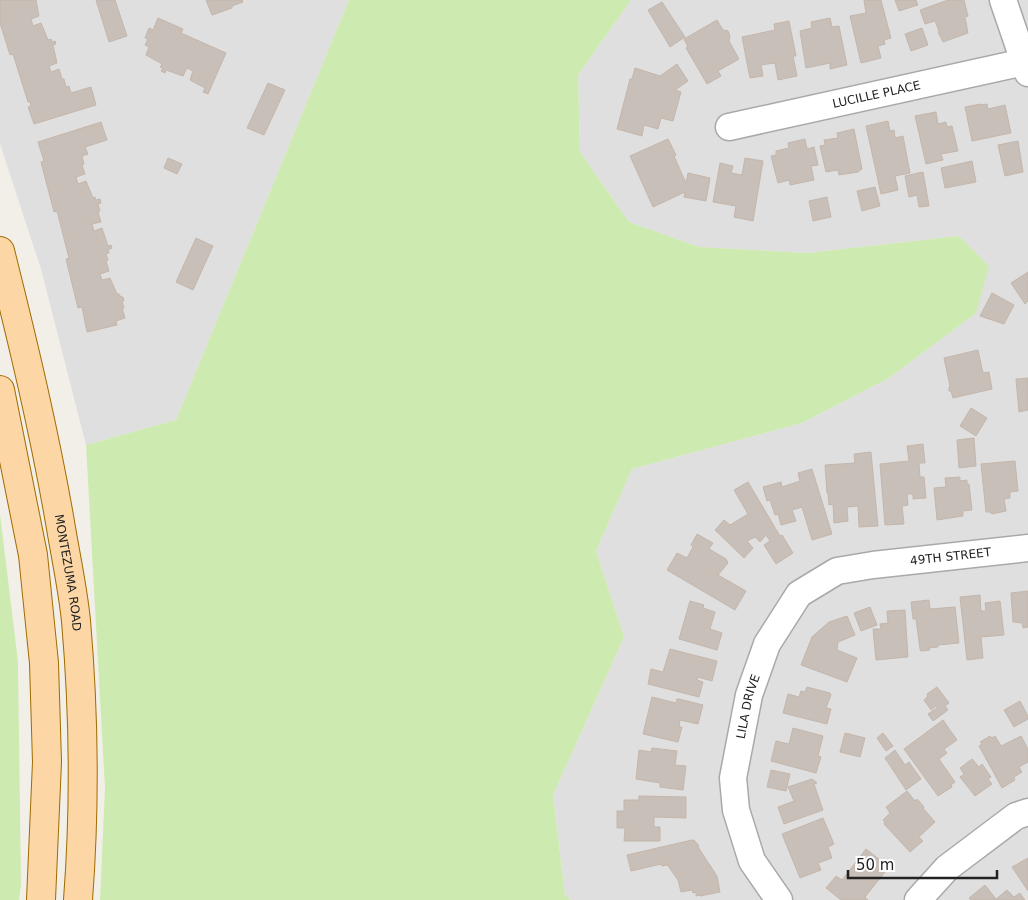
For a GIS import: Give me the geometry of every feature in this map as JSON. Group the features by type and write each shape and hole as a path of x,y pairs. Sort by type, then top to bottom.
{"main road":[{"name":"MONTEZUMA ROAD","path":"0,251 38,408 55,492 76,620 83,743 81,869 78,900"},
{"path":"0,390 33,555 44,662 47,762 42,900"}],"street":[{"path":"1003,0 1026,67"},
{"name":"LUCILLE PLACE","path":"729,127 1026,67"},
{"name":"49TH STREET","path":"873,565 1028,548"},
{"name":"LILA DRIVE","path":"779,900 752,861 736,810 733,778 749,695 767,644 799,594 836,571 873,565"},
{"path":"918,900 947,868 1016,816 1028,812"}],"shaded area":[{"path":"0,0 349,0 176,420 86,445 41,269 0,144"},
{"path":"631,0 1028,0 1028,900 571,900 565,895 553,795 624,637 596,551 632,469 802,423 889,378 976,313 959,236 807,253 699,247 629,222 580,152 578,75"}],"green space":[{"path":"349,0 631,0 578,75 580,152 629,222 699,247 807,253 959,236 989,266 976,313 889,378 802,423 632,469 596,551 624,637 553,795 565,895 571,900 100,900 105,788 86,445 176,420"},
{"path":"0,514 18,662 21,885 19,900 0,900"}],"building":[{"path":"0,0 36,0 39,16 31,19 33,26 41,23 48,40 55,41 56,44 53,45 57,63 49,66 51,72 59,69 66,87 69,86 71,93 91,87 96,105 34,124 28,107 31,106 30,102 28,102 13,54 10,55 0,23"},
{"path":"96,0 115,0 127,36 109,42"},
{"path":"206,0 242,0 243,2 212,15"},
{"path":"864,0 881,0 891,38 884,40 885,44 878,46 881,58 861,63 850,16 866,13"},
{"path":"895,0 916,0 918,5 899,11"},
{"path":"948,0 964,0 968,16 965,17 968,33 943,42 935,21 925,24 920,10"},
{"path":"662,2 685,37 670,47 648,10"},
{"path":"158,18 183,29 181,33 226,53 208,94 203,92 205,88 190,80 193,71 187,68 183,76 166,70 165,73 161,71 163,68 160,67 162,64 146,55 149,47 145,45 148,39 145,38 149,28 153,30"},
{"path":"830,18 832,27 839,26 847,65 830,69 830,63 806,68 800,31 812,28 811,22"},
{"path":"717,20 723,30 728,31 729,41 739,59 718,71 721,76 707,84 686,48 688,47 684,39"},
{"path":"789,21 796,56 793,56 797,76 778,80 775,63 761,65 763,76 750,78 742,37 775,30 774,24"},
{"path":"922,28 928,45 911,51 905,34"},
{"path":"677,64 688,81 675,90 681,92 673,121 661,118 658,129 644,125 642,136 617,129 630,79 632,79 635,68 660,76"},
{"path":"268,83 285,90 264,135 247,128"},
{"path":"987,104 988,109 1005,105 1011,133 972,141 965,107"},
{"path":"936,112 938,124 946,122 947,127 952,126 958,151 941,154 943,160 926,164 915,116"},
{"path":"888,121 890,131 894,130 895,138 903,136 910,173 895,176 898,190 881,194 866,126"},
{"path":"101,122 107,140 85,147 88,154 82,156 84,164 82,165 85,174 76,177 78,184 86,181 93,198 95,197 96,200 100,199 101,203 98,204 100,211 98,212 101,222 92,224 94,231 102,228 108,246 111,245 112,248 106,254 109,271 100,274 102,280 110,278 117,294 123,297 124,308 122,308 125,318 116,321 117,325 87,332 82,307 78,308 66,259 69,258 57,211 54,212 41,162 44,161 38,142"},
{"path":"854,129 862,169 858,172 839,175 838,170 826,172 820,146 825,145 824,140 838,138 837,133"},
{"path":"668,139 686,183 688,173 710,178 706,201 684,197 685,192 653,207 630,156"},
{"path":"805,139 807,149 814,147 818,165 811,166 814,180 790,185 789,180 778,183 771,156 776,155 776,151 789,148 788,143"},
{"path":"1018,141 1023,172 1005,176 998,145"},
{"path":"168,158 182,164 177,174 164,168"},
{"path":"745,158 763,161 753,221 734,217 736,206 713,202 720,163 733,166 731,173 742,175"},
{"path":"972,161 976,182 945,188 941,168"},
{"path":"923,172 929,206 919,207 917,195 909,197 905,176"},
{"path":"875,187 880,206 862,211 857,191"},
{"path":"827,197 831,217 813,221 809,201"},
{"path":"196,238 213,246 193,290 176,282"},
{"path":"1028,272 1028,301 1025,304 1011,283"},
{"path":"992,293 1014,305 1004,324 980,316"},
{"path":"978,350 983,373 989,372 992,389 953,398 951,391 949,391 950,386 944,358"},
{"path":"1028,378 1028,410 1019,412 1016,379"},
{"path":"971,408 987,418 976,436 960,426"},
{"path":"974,438 976,466 959,468 957,440"},
{"path":"923,444 925,463 919,463 920,477 924,477 926,498 913,499 913,494 907,494 908,505 902,506 904,524 885,525 880,464 909,461 907,446"},
{"path":"871,452 878,526 859,527 858,506 847,507 848,521 834,523 833,504 829,505 827,493 825,465 855,463 854,454"},
{"path":"1015,461 1018,491 1010,492 1010,498 1004,499 1006,511 992,514 986,512 981,464"},
{"path":"812,469 832,534 812,540 802,507 792,510 796,521 781,525 778,514 775,515 770,500 767,501 763,487 781,482 782,487 800,481 798,473"},
{"path":"960,477 960,481 967,480 967,484 969,484 972,510 963,511 963,516 937,520 934,488 946,487 945,478"},
{"path":"748,482 780,536 782,535 793,553 776,564 764,545 770,541 766,535 760,542 755,537 747,541 753,548 744,558 715,530 724,520 730,525 748,514 734,490"},
{"path":"697,534 713,543 709,549 726,559 728,563 718,575 746,591 735,610 667,570 677,553 687,558"},
{"path":"1028,591 1028,627 1023,628 1022,623 1013,622 1011,593"},
{"path":"980,595 981,611 986,611 985,603 1000,601 1004,635 981,637 983,658 967,660 960,597"},
{"path":"929,600 930,609 955,607 959,643 938,645 938,647 929,648 930,650 921,651 911,602"},
{"path":"690,601 704,605 703,608 715,612 710,629 722,633 717,650 679,639"},
{"path":"870,607 877,625 861,631 854,613"},
{"path":"905,610 908,657 876,660 873,629 881,629 880,624 888,623 887,611"},
{"path":"847,616 855,635 838,642 837,650 857,658 847,682 801,665 812,637 829,622"},
{"path":"670,649 717,661 712,681 698,677 697,680 703,682 699,697 648,684 651,669 663,672"},
{"path":"807,687 830,693 826,708 831,709 827,724 783,713 788,694 799,697 801,691 805,692"},
{"path":"937,687 949,703 945,706 948,710 933,721 928,714 937,708 936,706 931,710 924,700 928,696 927,694"},
{"path":"652,697 676,703 677,699 679,699 703,705 698,724 680,720 679,727 682,727 678,742 643,734"},
{"path":"1020,701 1028,719 1014,727 1004,710"},
{"path":"943,720 957,740 944,749 947,753 939,759 955,782 951,785 952,787 938,796 904,749"},
{"path":"793,728 823,736 818,756 821,757 816,773 771,761 776,741 789,744"},
{"path":"845,733 865,738 860,757 840,752"},
{"path":"883,733 893,746 886,751 877,738"},
{"path":"990,736 992,738 995,736 1001,746 1021,736 1028,749 1028,762 1019,767 1022,772 1014,777 1015,780 1002,788 979,746 982,744 980,742"},
{"path":"652,748 677,751 675,765 686,766 683,790 660,787 660,783 636,779 639,750 651,752"},
{"path":"895,750 905,765 909,762 921,779 906,790 885,758"},
{"path":"972,759 979,767 982,764 991,777 988,779 992,784 975,796 960,777 964,774 960,768"},
{"path":"771,770 790,774 786,791 767,787"},
{"path":"812,779 817,783 814,784 823,810 784,824 778,807 794,801 788,787"},
{"path":"907,791 915,801 917,799 935,822 919,837 923,841 910,852 884,824 883,820 890,813 886,807"},
{"path":"639,796 686,797 686,818 654,817 654,827 660,827 660,841 624,841 625,828 617,828 617,811 624,811 624,800 639,800"},
{"path":"823,818 834,844 828,847 832,858 818,863 821,870 800,878 782,834"},
{"path":"692,840 699,846 717,876 720,892 696,896 696,892 693,893 692,890 681,892 678,880 666,863 667,865 662,866 661,864 631,871 627,855"},
{"path":"866,849 889,867 865,897 868,900 841,900 826,888 836,876 842,880"},
{"path":"1028,858 1028,891 1012,867"},
{"path":"985,885 996,899 1007,890 1014,897 1020,893 1025,900 971,900 969,898"}]}
